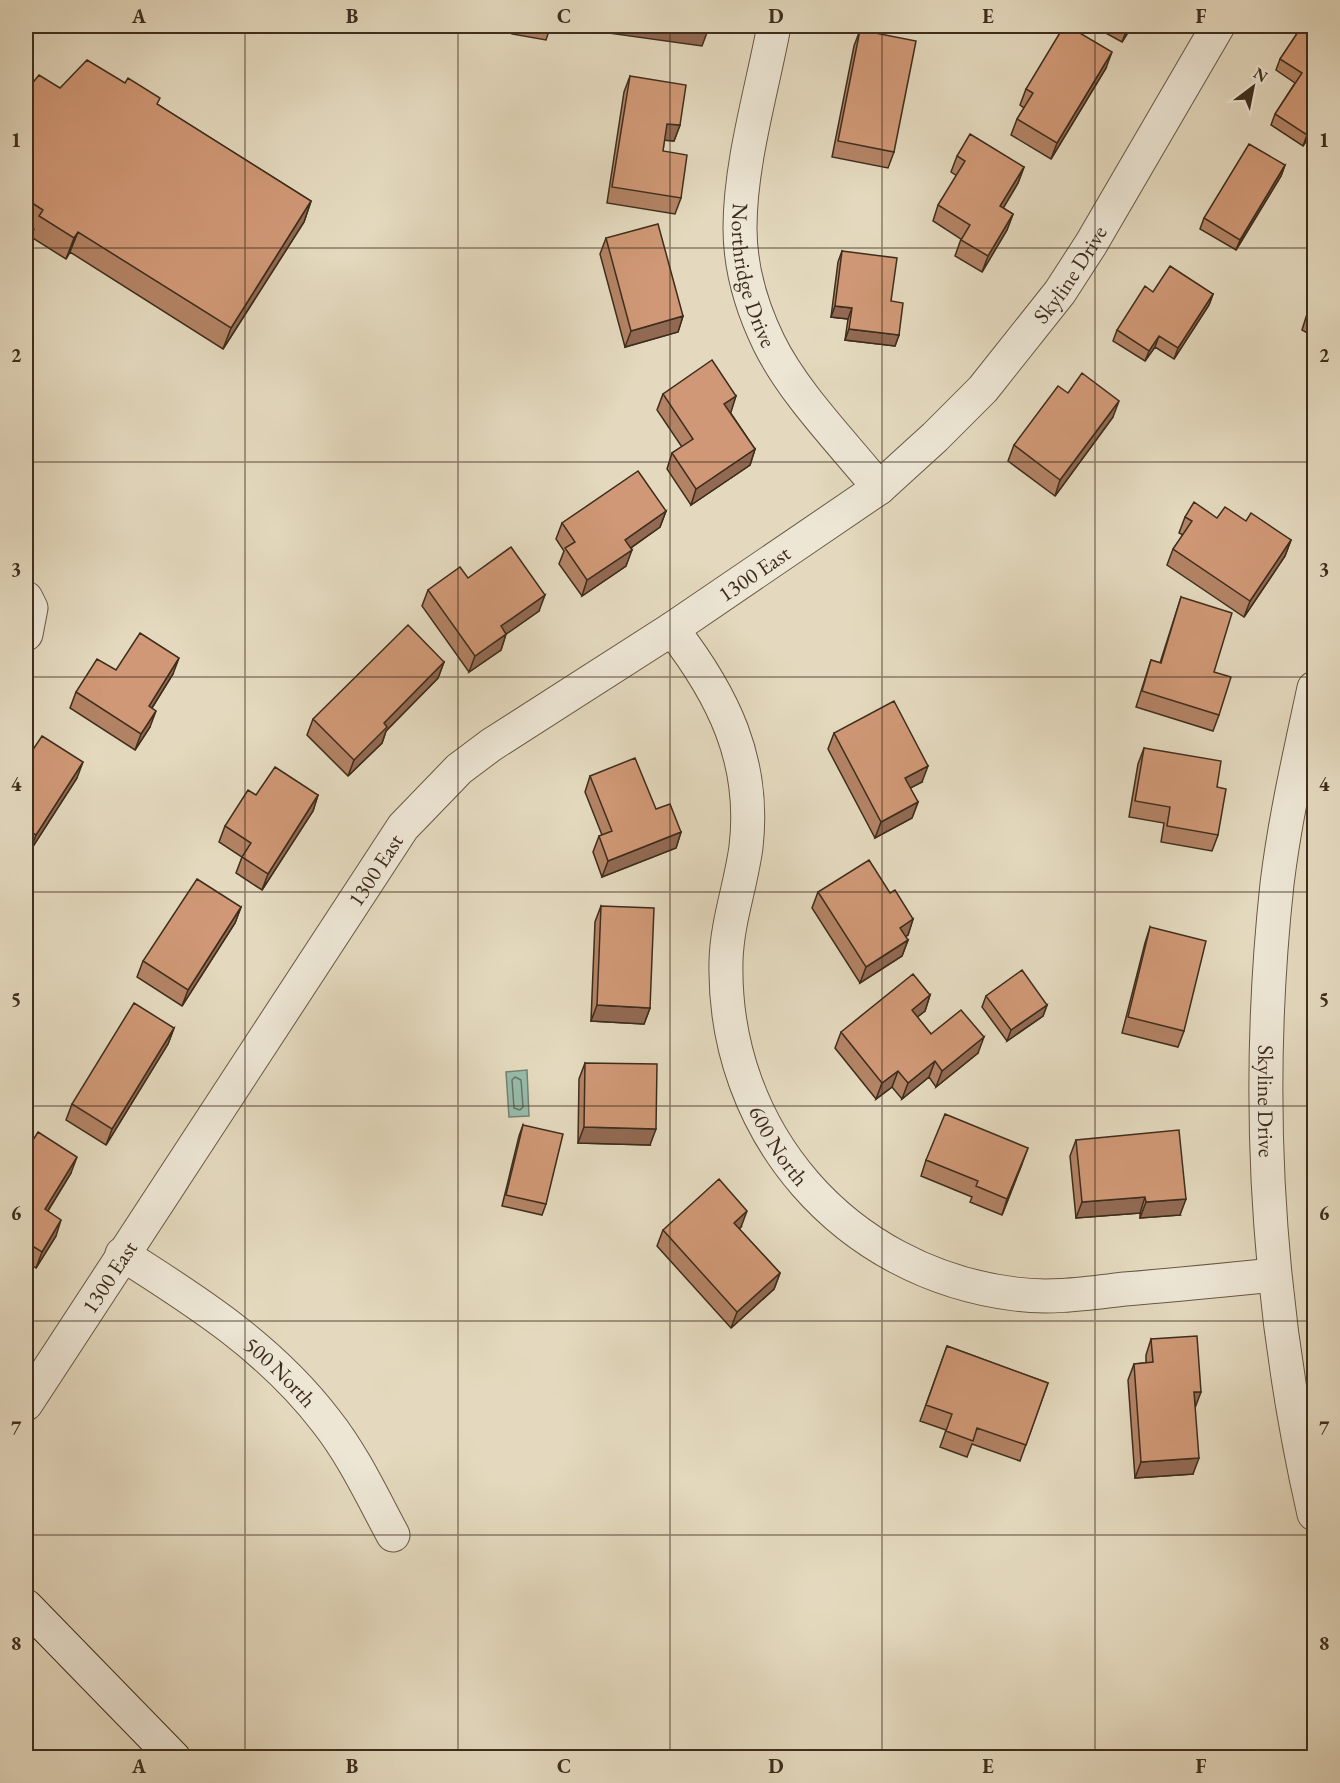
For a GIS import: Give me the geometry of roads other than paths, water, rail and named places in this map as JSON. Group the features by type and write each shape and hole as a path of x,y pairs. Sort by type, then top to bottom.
{"street":[{"name":"Northridge Drive","path":"774,26 743,194 740,228 743,264 752,300 770,344 798,387 879,488"},
{"name":"Skyline Drive","path":"879,488 983,389 1060,292 1091,244 1218,26"},
{"name":"1300 East","path":"26,1404 380,860 410,819 459,769 491,745 672,629 879,488"},
{"name":"600 North","path":"672,629 703,669 721,701 735,734 744,772 748,809 746,848 729,922 726,958 730,1029 738,1064 752,1102 797,1177 827,1209 896,1257 935,1275 978,1288 1017,1294 1057,1296 1274,1275"},
{"name":"Skyline Drive","path":"1314,688 1286,829 1278,882 1271,956 1265,1105 1267,1183 1274,1275 1295,1430 1314,1514"},
{"name":"500 North","path":"122,1254 226,1322 296,1383 327,1422 355,1465 393,1535"},
{"path":"26,1606 174,1758"}],"water":[{"path":"527,1070 529,1116 509,1117 506,1072"}]}
